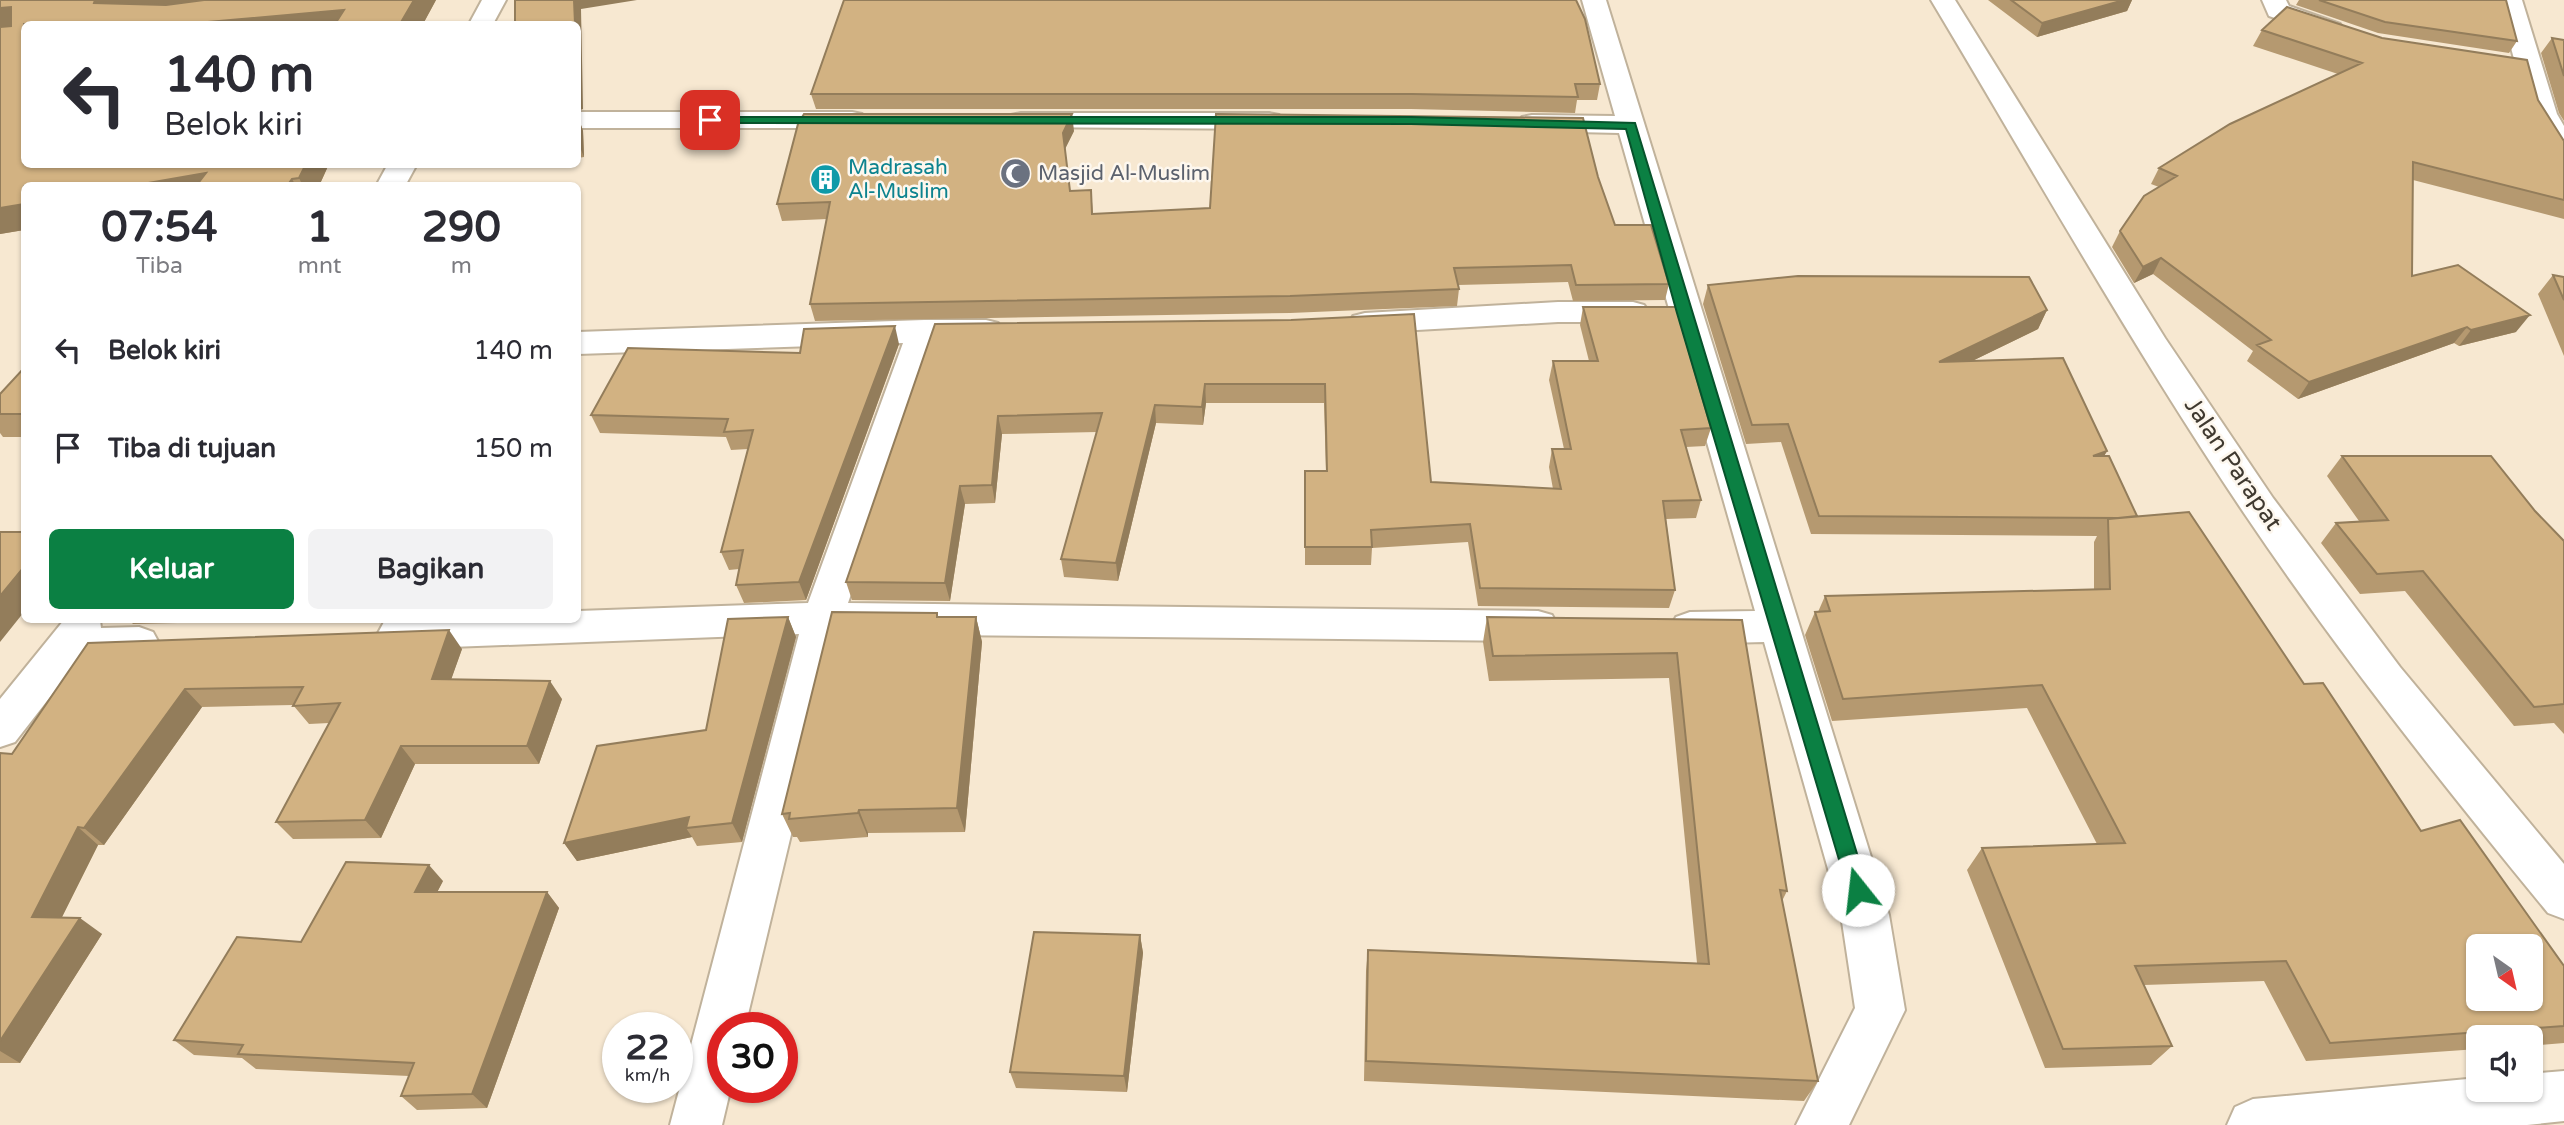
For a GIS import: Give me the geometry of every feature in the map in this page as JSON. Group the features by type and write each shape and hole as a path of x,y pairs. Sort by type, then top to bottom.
{"street":[{"path":"483,21 494,0"},
{"path":"1594,0 1684,313 1865,915 1880,1010 1822,1125"},
{"name":"Jalan Parapat","path":"1943,0 2085,238 2221,450 2328,601 2450,763 2564,898"},
{"path":"2274,0 2278,11 2357,37"},
{"path":"2510,0 2516,65 2564,149"},
{"path":"581,120 880,120"},
{"path":"988,121 1301,121"},
{"path":"1507,122 1631,125"},
{"path":"1331,324 1558,312 1684,313"},
{"path":"581,343 1019,329"},
{"path":"696,1125 823,618 924,330"},
{"path":"362,635 823,618 1578,626"},
{"path":"1648,627 1779,626"},
{"path":"0,730 78,632 180,641"},
{"path":"2253,1125 2564,1096"}],"building":[{"path":"0,0 95,0 94,3 166,5 204,0 414,0 402,21 337,21 344,10 219,21 21,21 21,168 304,168 299,178 290,182 199,182 206,173 154,182 21,182 21,204 0,208 0,27 11,26 11,7 0,8"},
{"path":"515,0 574,0 575,21 515,21"},
{"path":"844,0 1576,0 1585,19 1600,84 1575,84 1578,97 1412,94 811,94"},
{"path":"2011,0 2124,0 2042,23"},
{"path":"2319,0 2506,0 2517,41 2385,22"},
{"path":"2287,7 2382,38 2527,60 2538,100 2564,141 2564,200 2413,162 2412,276 2458,265 2530,315 2471,330 2467,327 2309,382 2257,345 2271,340 2161,258 2143,267 2120,231 2144,196 2177,176 2159,168 2230,124 2362,63 2262,30"},
{"path":"2552,38 2564,40 2564,76"},
{"path":"804,114 1072,114 1063,133 1070,191 1091,190 1092,214 1210,208 1216,114 1583,118 1598,177 1615,225 1651,225 1669,284 1576,285 1571,265 1454,268 1459,289 1290,296 810,304 830,202 777,204 798,124"},
{"path":"2553,275 2564,277 2564,300"},
{"path":"1798,276 2029,277 2047,310 1939,362 2063,358 2107,451 2093,456 2109,456 2137,516 1819,516 1788,424 1752,425 1708,285"},
{"path":"1583,307 1676,307 1711,428 1681,430 1701,500 1663,501 1675,590 1480,588 1470,524 1371,530 1372,547 1305,547 1305,471 1327,471 1325,384 1205,384 1202,407 1155,405 1116,563 1061,559 1102,413 998,416 992,485 960,486 945,583 846,582 935,324 1291,320 1414,314 1431,482 1561,489 1552,449 1571,449 1553,361 1598,361"},
{"path":"895,326 799,582 736,585 743,550 721,552 753,430 724,432 728,419 591,415 628,348 800,353 804,329"},
{"path":"21,371 21,414 0,414 0,394"},
{"path":"2342,456 2491,456 2535,511 2564,541 2564,704 2534,707 2423,571 2377,574 2336,523 2388,520"},
{"path":"2189,512 2304,684 2323,683 2421,831 2460,820 2541,934 2466,934 2466,1012 2543,1012 2543,937 2564,966 2564,1026 2466,1025 2466,1033 2330,1043 2286,961 2135,966 2172,1046 2063,1049 1982,848 2125,843 2042,685 1843,699 1815,612 1830,611 1825,596 2110,589 2108,519"},
{"path":"0,532 21,532 21,571 0,596"},
{"path":"832,612 937,613 937,617 976,617 957,808 859,810 858,813 789,819 790,813 782,814"},
{"path":"788,617 732,823 686,828 689,817 564,843 597,746 706,730 728,619"},
{"path":"1487,617 1742,620 1787,891 1780,890 1818,1081 1366,1061 1368,950 1709,964 1677,653 1493,656"},
{"path":"449,630 432,679 550,681 527,746 401,746 365,820 276,822 340,703 293,706 303,687 185,689 84,828 78,827 32,917 80,918 0,1041 0,753 12,754 88,643"},
{"path":"346,862 429,865 415,892 547,892 472,1094 401,1096 414,1063 238,1054 243,1045 174,1040 237,937 301,942"},
{"path":"1034,932 1140,935 1124,1076 1010,1072"}],"place":[{"name":"Masjid Al-Muslim","path":"1015,173"},
{"name":"Madrasah Al-Muslim","path":"825,179"}],"route":[{"path":"710,120 1411,120 1631,125 1684,313 1858,890"}]}
